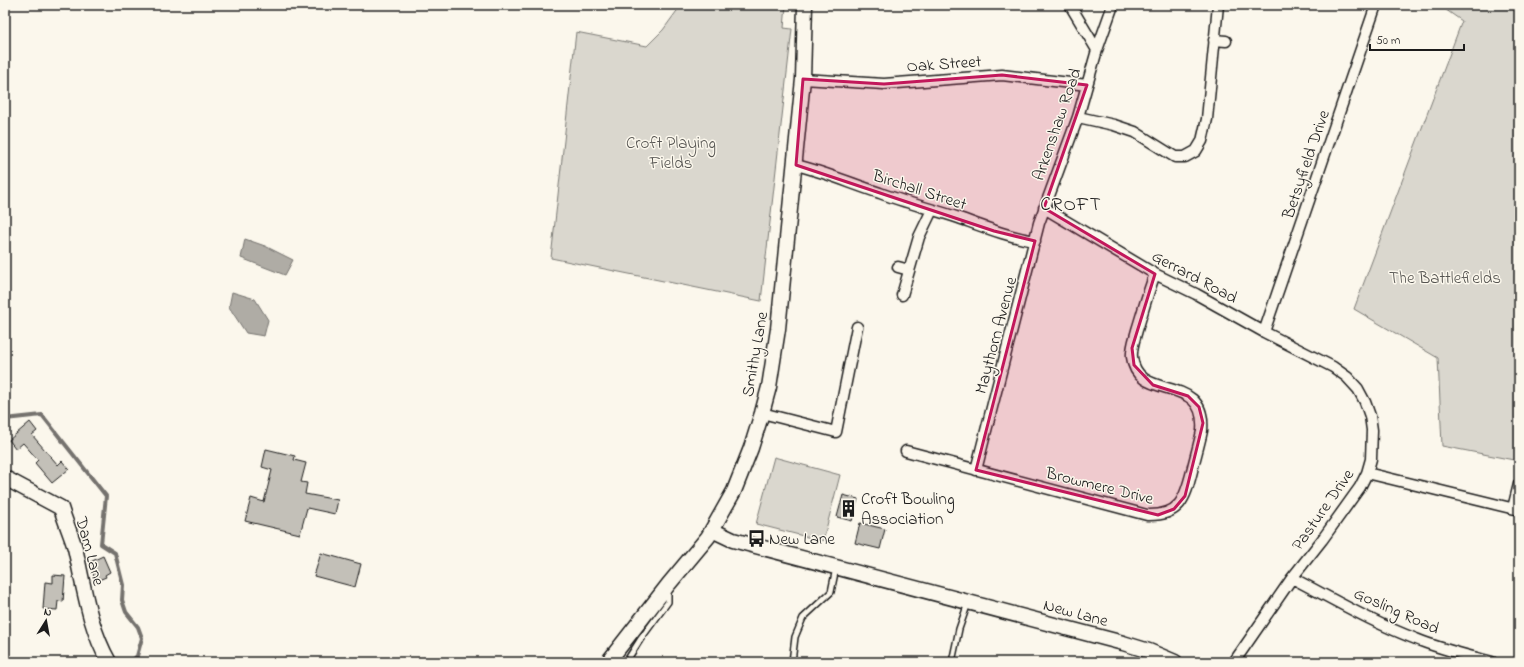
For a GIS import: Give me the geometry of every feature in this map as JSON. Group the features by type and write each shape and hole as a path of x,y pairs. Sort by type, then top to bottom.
{"street":[{"name":"Smithy Lane","path":"608,662 668,585 702,545 712,530 734,491 744,469 762,414 769,387 778,330 796,165 803,79 805,5"},
{"name":"Arkenshaw Road","path":"1070,5 1098,50"},
{"name":"Arkenshaw Road","path":"1044,208 1078,117 1113,5"},
{"path":"1078,117 1114,125 1135,132 1175,157 1185,157 1192,154 1200,146 1204,134 1218,5"},
{"name":"Betsyfield Drive","path":"1264,332 1376,5"},
{"path":"1214,40 1226,41"},
{"name":"Oak Street","path":"803,79 884,84 1002,75 1087,85"},
{"name":"Birchall Street","path":"796,165 816,170 880,194 994,231 1020,239 1035,241"},
{"name":"Gerrard Road","path":"1044,208 1155,274 1196,294 1264,332 1333,367"},
{"name":"Maythorn Avenue","path":"976,470 1044,208"},
{"path":"902,295 919,237 932,210"},
{"path":"898,267 909,270"},
{"name":"Browmere Drive","path":"906,451 1147,515 1167,513 1174,509 1181,503 1188,489 1202,432 1202,414 1199,407 1188,396 1153,384 1138,373 1134,365 1132,348 1148,292 1155,274"},
{"path":"762,414 836,432 857,327"},
{"name":"Pasture Drive","path":"1234,662 1292,578 1360,486 1367,473 1371,459 1372,443 1370,416 1358,389 1347,377 1333,367"},
{"path":"1367,473 1516,509 1519,484"},
{"name":"Dam Lane","path":"5,478 61,508 74,547 84,595 100,647 109,662"},
{"name":"New Lane","path":"712,530 733,540 1123,643 1149,651 1175,662"},
{"name":"Gosling Road","path":"1292,578 1385,626 1448,650 1492,662"}],"lane":[{"path":"792,662 795,637 803,618 831,592 837,567"},
{"path":"626,662 668,602 668,585"},
{"path":"952,662 959,629 968,602"}],"highlighted area":[{"path":"1002,75 1087,85 1044,208 1155,274 1132,348 1134,365 1153,385 1188,396 1199,407 1203,423 1185,496 1174,509 1158,515 976,470 1035,241 994,231 796,165 803,79 884,84"}],"green space":[{"name":"Croft Playing Fields","path":"680,5 786,5 784,28 792,29 761,301 551,258 576,32 647,46 663,30"},
{"name":"The Battlefields","path":"1439,5 1519,5 1519,461 1442,446 1438,358 1354,309 1462,21"},
{"path":"774,457 840,475 823,541 756,524"}],"shaded area":[{"path":"245,239 265,246 293,260 285,275 241,258"},
{"path":"232,292 255,299 268,320 264,336 246,333 229,307"}],"building":[{"path":"30,422 37,431 32,435 58,465 62,461 69,469 52,483 35,463 38,460 23,443 16,449 9,440"},
{"path":"266,449 295,456 294,460 306,463 301,482 307,483 305,494 338,500 335,514 307,508 300,534 245,521 251,498 264,502 272,470 262,467"},
{"name":"Croft Bowling Association","path":"843,495 858,499 852,521 837,517"},
{"path":"860,523 885,529 880,549 855,543"},
{"path":"321,553 361,564 355,587 314,576"},
{"path":"103,556 110,572 105,575 106,577 96,581 90,562"},
{"path":"53,575 65,576 63,602 58,601 57,610 43,609 45,582 53,583"}],"waterway":[{"path":"5,419 42,415 106,496 101,544 115,553 123,585 122,600 126,612 138,627 142,638 137,656 132,661"}],"place":[{"name":"Croft Bowling Association","path":"848,508"},
{"name":"New Lane","path":"756,538"}],"district":[{"name":"CROFT","path":"1071,203"}]}
